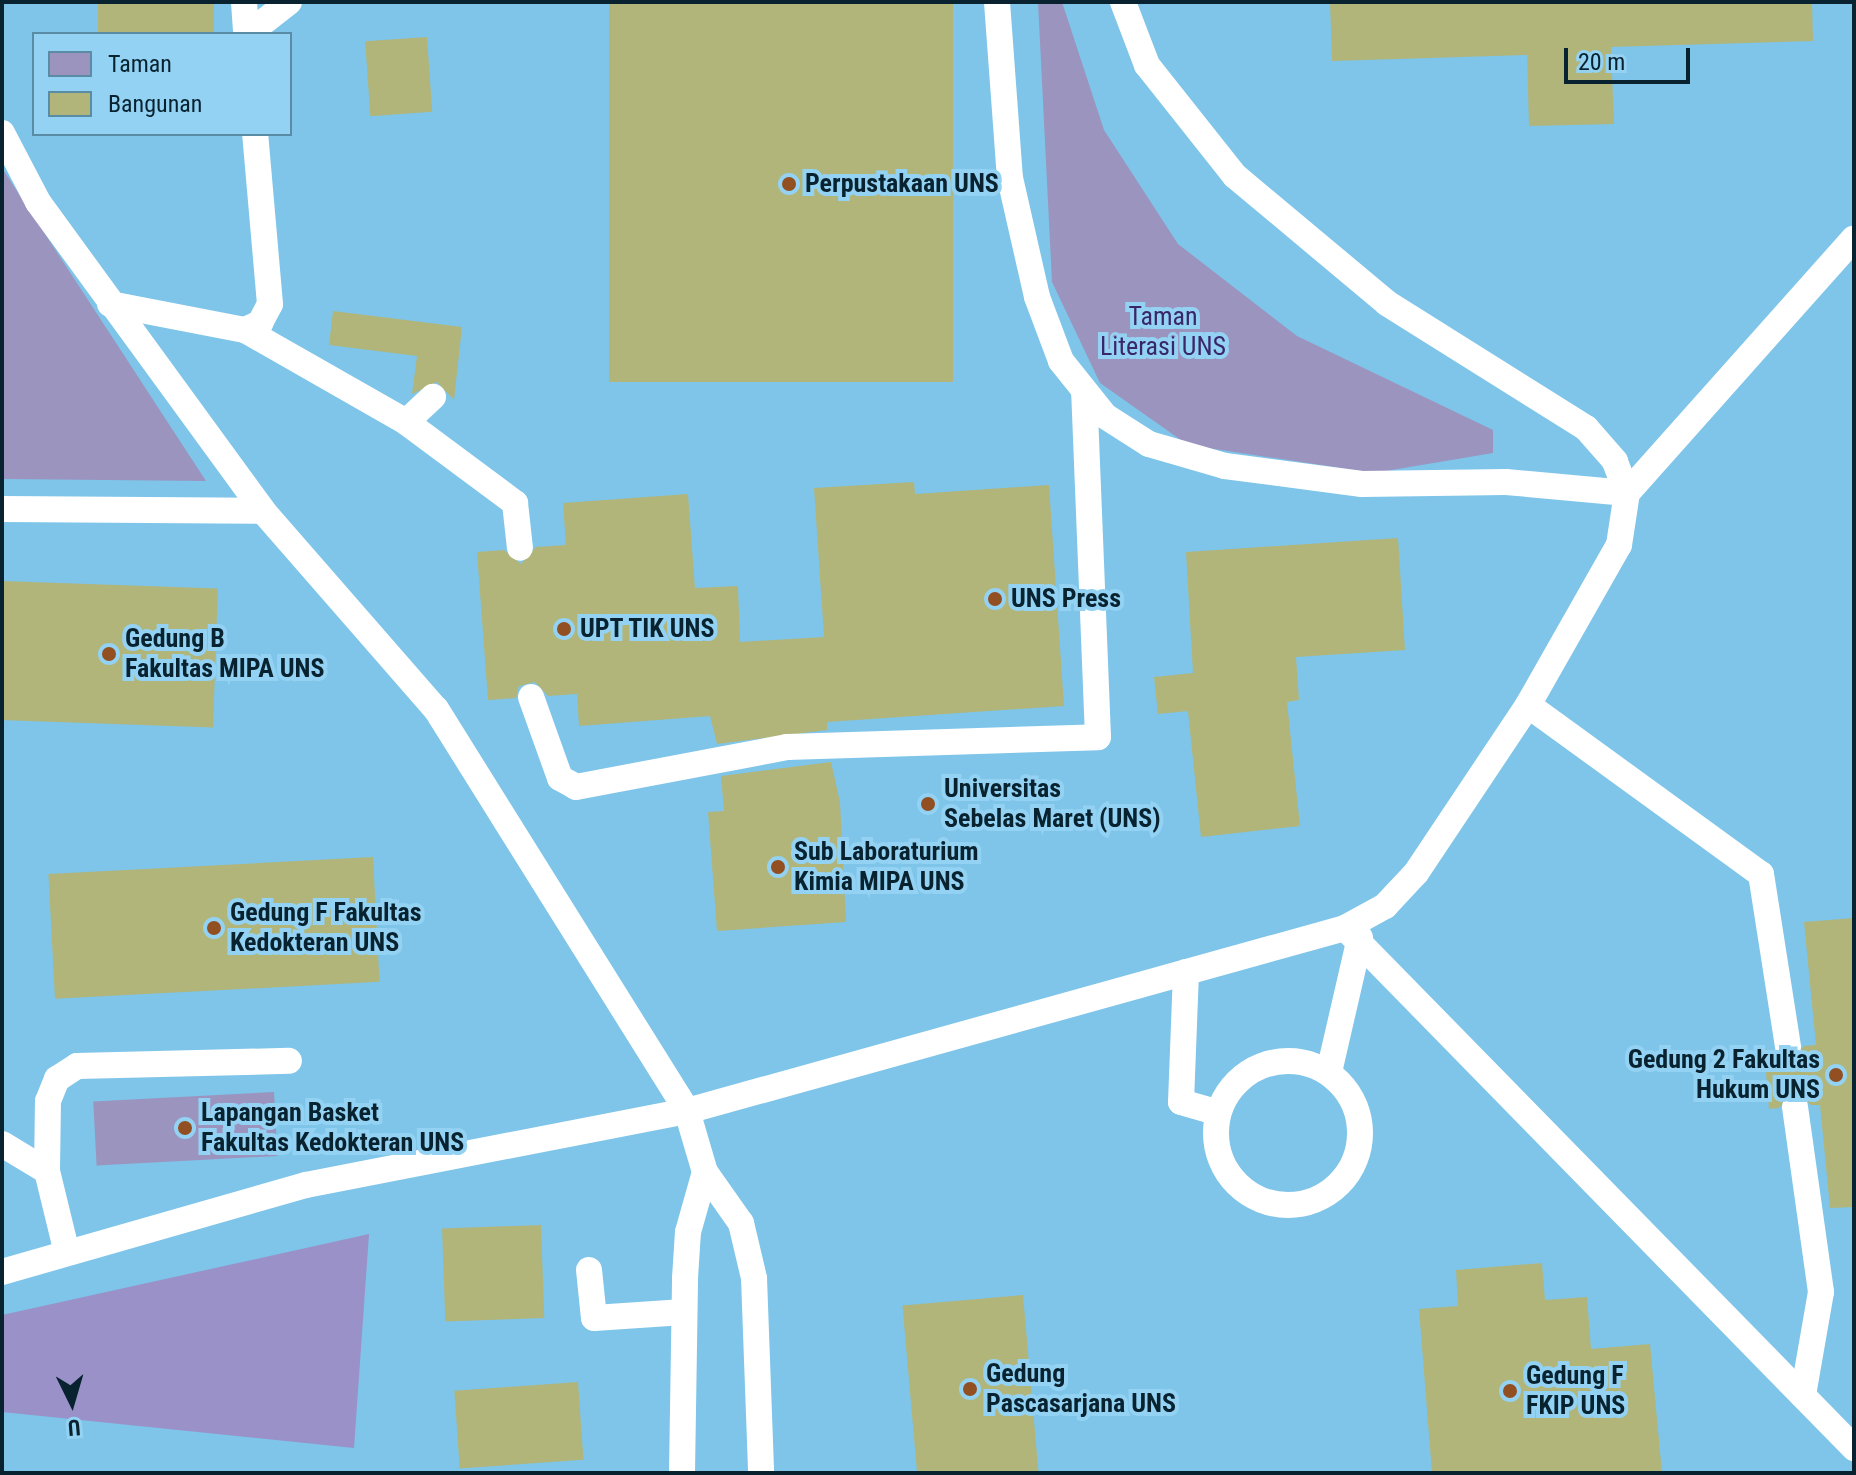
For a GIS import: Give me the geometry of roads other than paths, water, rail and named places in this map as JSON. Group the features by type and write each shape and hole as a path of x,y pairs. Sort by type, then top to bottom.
{"lane":[{"path":"244,2 247,32"},
{"path":"250,32 289,2"},
{"path":"997,2 1010,178 1037,297 1061,361 1105,416 1149,444 1225,466 1362,484 1506,482 1627,493"},
{"path":"2,1272 66,1249 306,1185 687,1111 1186,972 1353,933 1385,906 1416,873 1528,705 1619,545 1627,493 1615,461 1586,428 1387,303 1235,176 1147,65 1123,2"},
{"path":"2,133 38,202 263,511 436,709 687,1111 705,1172 741,1223 754,1278 761,1473"},
{"path":"245,330 260,323 270,304 255,136"},
{"path":"1627,493 1854,238"},
{"path":"110,304 245,330 406,422 515,503 520,548"},
{"path":"531,697 560,778 576,787 787,747 1098,737 1084,391"},
{"path":"406,422 433,397"},
{"path":"2,509 263,511"},
{"path":"1528,705 1761,874 1788,1047"},
{"path":"1329,1072 1353,933"},
{"path":"1353,933 1854,1448"},
{"path":"1186,972 1181,1102 1217,1112"},
{"path":"1297,1060 1329,1072 1351,1095 1359,1141 1340,1184 1313,1201 1271,1202 1250,1195 1227,1174 1215,1144 1217,1112 1234,1082 1263,1064 1297,1060"},
{"path":"66,1249 47,1171 48,1101 57,1079 77,1066 289,1061"},
{"path":"1795,1107 1821,1292 1803,1395"},
{"path":"2,1144 47,1171"},
{"path":"682,1473 688,1232 705,1172"},
{"path":"589,1270 594,1318 684,1312"}],"place":[{"name":"Perpustakaan UNS","path":"789,184"},
{"name":"UNS Press","path":"995,599"},
{"name":"UPT TIK UNS","path":"564,629"},
{"name":"Gedung B Fakultas MIPA UNS","path":"109,654"},
{"name":"Universitas Sebelas Maret (UNS)","path":"928,804"},
{"name":"Sub Laboraturium Kimia MIPA UNS","path":"778,867"},
{"name":"Gedung F Fakultas Kedokteran UNS","path":"214,928"},
{"name":"Gedung 2 Fakultas Hukum UNS","path":"1836,1075"},
{"name":"Lapangan Basket Fakultas Kedokteran UNS","path":"185,1128"},
{"name":"Gedung Pascasarjana UNS","path":"970,1389"},
{"name":"Gedung F FKIP UNS","path":"1510,1391"}],"park label":[{"name":"Taman Literasi UNS","path":"1163,332"}]}
